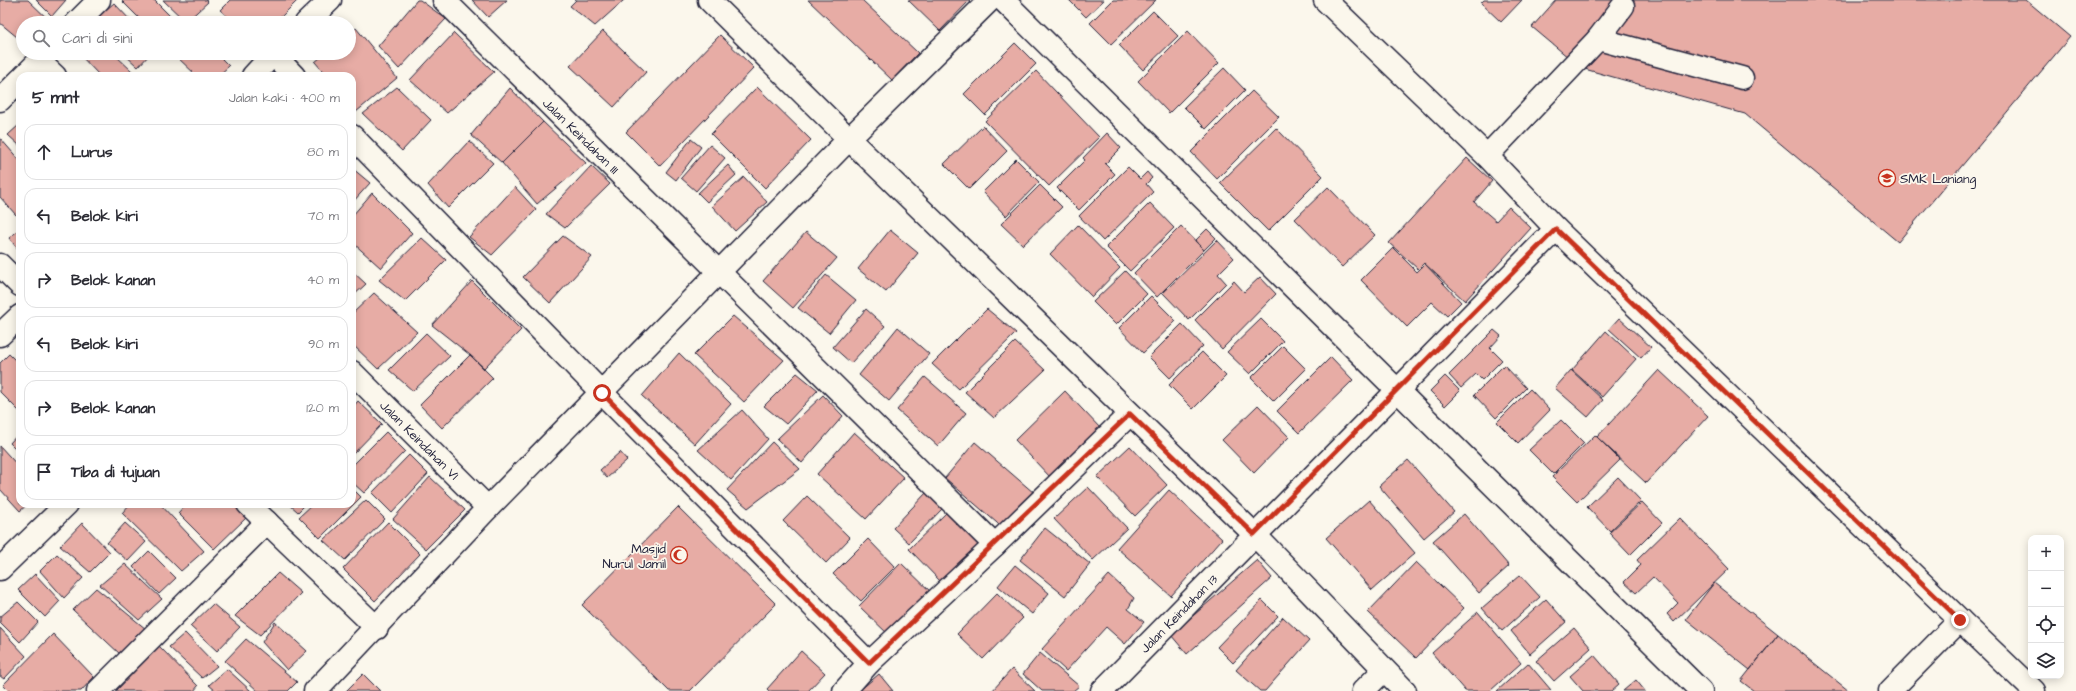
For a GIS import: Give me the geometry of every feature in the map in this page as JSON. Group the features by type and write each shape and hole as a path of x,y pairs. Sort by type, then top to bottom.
{"street":[{"path":"83,16 99,0"},
{"path":"313,16 330,0"},
{"name":"Jalan Keindahan III","path":"444,0 995,545"},
{"path":"709,0 849,139 1254,534 1405,691"},
{"path":"315,691 488,508 849,139 990,0"},
{"path":"1003,0 1396,391 1701,691"},
{"path":"1325,0 1487,156 1556,229 2034,691"},
{"path":"1487,156 1598,39 1623,6"},
{"path":"1598,39 1742,78"},
{"path":"28,72 40,60"},
{"path":"45,60 52,72"},
{"path":"257,72 268,60"},
{"path":"279,60 290,72"},
{"path":"0,100 16,84"},
{"path":"356,140 602,393 869,663"},
{"name":"Jalan Keindahan 13","path":"1102,691 1254,534 1556,229"},
{"path":"0,265 16,281"},
{"path":"0,335 16,320"},
{"name":"Jalan Keindahan VI","path":"356,376 488,508"},
{"path":"844,691 869,663 995,545 1130,414"},
{"path":"0,569 63,508"},
{"path":"252,508 376,628"},
{"path":"98,691 267,522"},
{"path":"1890,691 1960,620"},
{"path":"1363,691 1384,670"}],"building":[{"path":"0,0 28,0 45,16 16,16 16,36 0,23"},
{"path":"36,0 66,0 52,16"},
{"path":"154,0 170,16 137,16 122,1"},
{"path":"163,0 206,0 208,2 193,16 180,16"},
{"path":"230,0 298,0 282,16 227,16 220,10"},
{"path":"417,0 420,0 446,19 399,69 378,46"},
{"path":"472,0 507,0 488,17"},
{"path":"576,0 624,0 595,26 570,6"},
{"path":"808,0 862,0 918,53 892,80"},
{"path":"908,0 970,0 940,31"},
{"path":"1069,0 1104,0 1086,17"},
{"path":"1113,0 1156,0 1111,44 1090,23"},
{"path":"1484,0 1522,0 1501,22 1481,3"},
{"name":"SMK Laniang","path":"1556,0 2026,0 2070,37 1898,242 1745,114 1581,68 1532,27"},
{"path":"114,3 126,16 99,16"},
{"path":"1153,11 1178,36 1143,70 1119,45"},
{"path":"356,28 397,78 356,112 356,72 324,72 315,62 317,60 356,60"},
{"path":"603,31 646,72 614,107 570,66"},
{"path":"1188,31 1219,63 1169,113 1138,81"},
{"path":"454,33 494,72 447,113 410,80"},
{"path":"720,35 754,68 660,166 626,132"},
{"path":"1015,43 1036,64 985,115 964,94"},
{"path":"85,60 120,60 133,72 96,72"},
{"path":"130,60 144,60 138,67"},
{"path":"180,60 223,60 229,66 222,72 193,72"},
{"path":"1224,68 1245,90 1206,129 1184,107"},
{"path":"1036,71 1099,137 1049,186 985,121"},
{"path":"397,87 431,120 402,151 363,114"},
{"path":"757,87 811,140 765,188 711,134"},
{"path":"510,88 543,122 502,163 471,135"},
{"path":"1252,91 1279,117 1217,179 1191,152"},
{"path":"543,122 586,163 537,204 502,163"},
{"path":"983,126 1007,151 969,189 944,164"},
{"path":"16,128 16,142 8,135"},
{"path":"1276,128 1323,176 1268,231 1220,183"},
{"path":"1107,133 1121,148 1105,164 1115,174 1079,210 1057,188 1085,160 1083,158"},
{"path":"0,138 16,156 16,215 0,197"},
{"path":"691,139 701,147 676,180 666,172"},
{"path":"469,141 493,163 448,208 428,185"},
{"path":"710,145 725,158 696,191 681,178"},
{"path":"1467,158 1492,181 1474,202 1496,221 1509,207 1531,228 1465,301 1424,263 1418,269 1389,243"},
{"path":"1016,159 1039,182 1006,216 983,192"},
{"path":"728,165 736,175 707,202 698,193"},
{"path":"591,166 610,184 565,228 546,214"},
{"path":"1128,167 1140,179 1147,172 1152,178 1146,184 1153,192 1103,241 1079,216"},
{"path":"356,171 370,183 356,199"},
{"path":"744,177 767,202 735,231 712,206"},
{"path":"1040,185 1062,207 1023,245 1001,224"},
{"path":"515,187 536,210 492,255 469,237"},
{"path":"1328,187 1375,235 1342,267 1295,219"},
{"path":"372,193 412,233 381,268 356,246 356,211"},
{"path":"1150,203 1174,228 1130,271 1106,247"},
{"path":"1078,225 1120,268 1092,297 1050,254"},
{"path":"1181,226 1204,250 1157,297 1134,273"},
{"path":"1207,229 1216,238 1204,250 1195,241"},
{"path":"890,230 918,253 886,292 858,269"},
{"path":"16,232 16,247 9,238"},
{"path":"806,232 837,258 793,308 763,281"},
{"path":"563,236 592,257 550,303 523,277"},
{"path":"422,238 446,260 405,301 379,280"},
{"path":"1217,240 1234,258 1218,274 1226,283 1189,320 1163,293"},
{"path":"1393,248 1417,272 1425,264 1461,302 1447,316 1432,302 1407,327 1361,280"},
{"path":"1125,271 1147,294 1116,325 1093,302"},
{"path":"356,275 366,284 356,293"},
{"path":"826,275 856,300 829,333 798,308"},
{"path":"1260,277 1276,294 1222,349 1195,320 1234,281 1244,292"},
{"path":"472,281 521,330 484,368 432,325"},
{"path":"374,293 417,332 378,369 356,348 356,310"},
{"path":"1151,296 1176,321 1143,353 1119,328"},
{"path":"866,309 885,326 851,363 833,347"},
{"path":"987,309 1016,333 959,389 932,364"},
{"path":"733,316 784,360 744,402 694,355"},
{"path":"1619,318 1651,347 1641,358 1609,329"},
{"path":"1261,319 1283,341 1250,374 1227,352"},
{"path":"1182,324 1203,346 1170,378 1149,357"},
{"path":"898,327 929,354 889,401 859,375"},
{"path":"1494,330 1501,336 1490,348 1502,360 1482,380 1476,374 1461,388 1449,375"},
{"path":"1606,331 1636,359 1602,397 1572,370"},
{"path":"426,333 450,356 413,391 389,370"},
{"path":"1015,342 1045,370 994,418 965,392"},
{"path":"1283,346 1306,369 1274,401 1251,378"},
{"path":"1202,352 1226,376 1193,409 1169,385"},
{"path":"679,353 731,404 695,444 642,396"},
{"path":"9,354 16,361 16,408 0,392 0,363"},
{"path":"470,355 493,378 442,428 420,405"},
{"path":"1331,357 1353,380 1299,433 1277,411"},
{"path":"1504,365 1526,388 1496,418 1474,395"},
{"path":"1571,370 1603,400 1588,417 1555,388"},
{"path":"1659,370 1708,416 1646,483 1597,437"},
{"path":"797,373 818,390 786,424 764,406"},
{"path":"1445,376 1460,391 1445,406 1430,391"},
{"path":"925,377 966,413 938,446 897,410"},
{"path":"1530,389 1550,410 1518,443 1497,422"},
{"path":"1065,391 1101,429 1051,478 1015,440"},
{"path":"823,395 843,416 802,463 777,439"},
{"path":"358,401 382,424 356,451 356,403"},
{"path":"1258,405 1289,437 1254,473 1222,440"},
{"path":"742,410 768,439 731,480 698,450"},
{"path":"1561,420 1584,443 1553,474 1529,450"},
{"path":"386,432 405,451 364,493 356,486 356,462"},
{"path":"854,432 904,478 866,519 817,474"},
{"path":"1595,435 1620,460 1577,502 1552,477"},
{"path":"16,436 16,449 10,443"},
{"path":"772,442 800,469 748,508 727,490"},
{"path":"975,442 1034,493 1004,529 945,478"},
{"path":"0,446 16,464 16,507 0,489"},
{"path":"1130,446 1167,485 1135,516 1097,477"},
{"path":"620,452 627,460 607,478 600,470"},
{"path":"409,455 428,474 392,513 372,493"},
{"path":"1408,460 1454,512 1424,538 1379,486"},
{"path":"430,477 465,510 426,549 393,519"},
{"path":"1618,477 1641,501 1610,531 1587,507"},
{"path":"1088,487 1127,528 1093,560 1054,519"},
{"path":"1169,490 1222,539 1171,596 1117,548"},
{"path":"356,492 361,497 356,502"},
{"path":"927,492 943,508 909,543 893,528"},
{"path":"807,496 850,538 826,563 783,521"},
{"path":"366,500 385,519 345,560 323,540"},
{"path":"1369,500 1415,553 1372,590 1326,538"},
{"path":"1642,502 1662,523 1630,555 1609,533"},
{"name":"Masjid Nurul Jamil","path":"678,507 776,604 690,691 669,691 582,605"},
{"path":"126,508 164,508 204,551 181,571 122,513"},
{"path":"182,508 238,508 247,517 214,549 178,513"},
{"path":"294,508 302,508 298,512"},
{"path":"309,508 350,508 320,538 299,517"},
{"path":"946,513 978,545 941,582 909,549"},
{"path":"1464,514 1509,566 1479,593 1433,541"},
{"path":"1680,518 1729,569 1674,622 1667,614 1678,603 1653,577 1636,593 1624,582 1641,565 1637,560"},
{"path":"388,522 420,554 375,601 343,569"},
{"path":"82,523 110,552 90,572 60,546"},
{"path":"125,523 146,542 128,561 107,543"},
{"path":"1045,528 1090,564 1065,596 1020,560"},
{"path":"868,539 895,567 861,601 833,574"},
{"path":"149,551 176,578 159,594 133,567"},
{"path":"57,554 83,578 64,598 40,571"},
{"path":"1257,560 1272,578 1187,654 1171,635"},
{"path":"1416,562 1464,608 1416,658 1368,612"},
{"path":"901,563 934,595 892,638 859,606"},
{"path":"125,564 162,599 139,620 100,585"},
{"path":"1015,565 1049,593 1032,614 998,586"},
{"path":"278,573 301,593 260,635 235,616"},
{"path":"35,574 60,601 45,617 18,590"},
{"path":"1109,575 1134,598 1128,609 1144,622 1125,644 1106,627 1066,671 1042,649"},
{"path":"1520,575 1540,597 1502,631 1482,608"},
{"path":"1714,583 1778,634 1750,670 1686,619"},
{"path":"96,588 146,629 121,655 73,610"},
{"path":"997,593 1023,618 983,659 957,634"},
{"path":"1546,599 1566,622 1530,654 1511,631"},
{"path":"1262,600 1278,616 1233,663 1217,647"},
{"path":"18,602 38,622 20,642 0,622 0,617"},
{"path":"213,604 240,627 217,651 190,626"},
{"path":"1478,612 1521,663 1490,691 1465,691 1432,653"},
{"path":"1283,617 1309,641 1265,691 1260,691 1236,670"},
{"path":"275,622 307,651 287,670 262,642"},
{"path":"0,628 26,656 4,679 0,676"},
{"path":"1574,628 1591,648 1554,681 1536,661"},
{"path":"185,633 217,666 202,678 169,647"},
{"path":"53,634 94,677 81,691 9,691 3,685"},
{"path":"1778,634 1849,691 1754,691 1741,681"},
{"path":"246,639 297,682 288,691 258,691 225,661"},
{"path":"159,646 198,686 194,691 116,691"},
{"path":"801,651 825,673 808,691 769,691 767,689"},
{"path":"1040,653 1079,686 1073,691 1042,691 1023,674"},
{"path":"1594,655 1619,684 1611,691 1583,691 1570,676"},
{"path":"1528,663 1551,690 1497,691"},
{"path":"227,669 251,691 216,691 209,685"},
{"path":"1012,669 1035,691 992,691"},
{"path":"363,674 380,691 346,691"},
{"path":"879,674 893,691 859,691"},
{"path":"1636,680 1645,691 1623,691"}],"place":[{"name":"SMK Laniang","path":"1887,178"},
{"name":"Masjid Nurul Jamil","path":"679,555"}],"route":[{"path":"602,393 869,663 995,545 1130,414 1254,534 1556,229 1960,620"}]}
